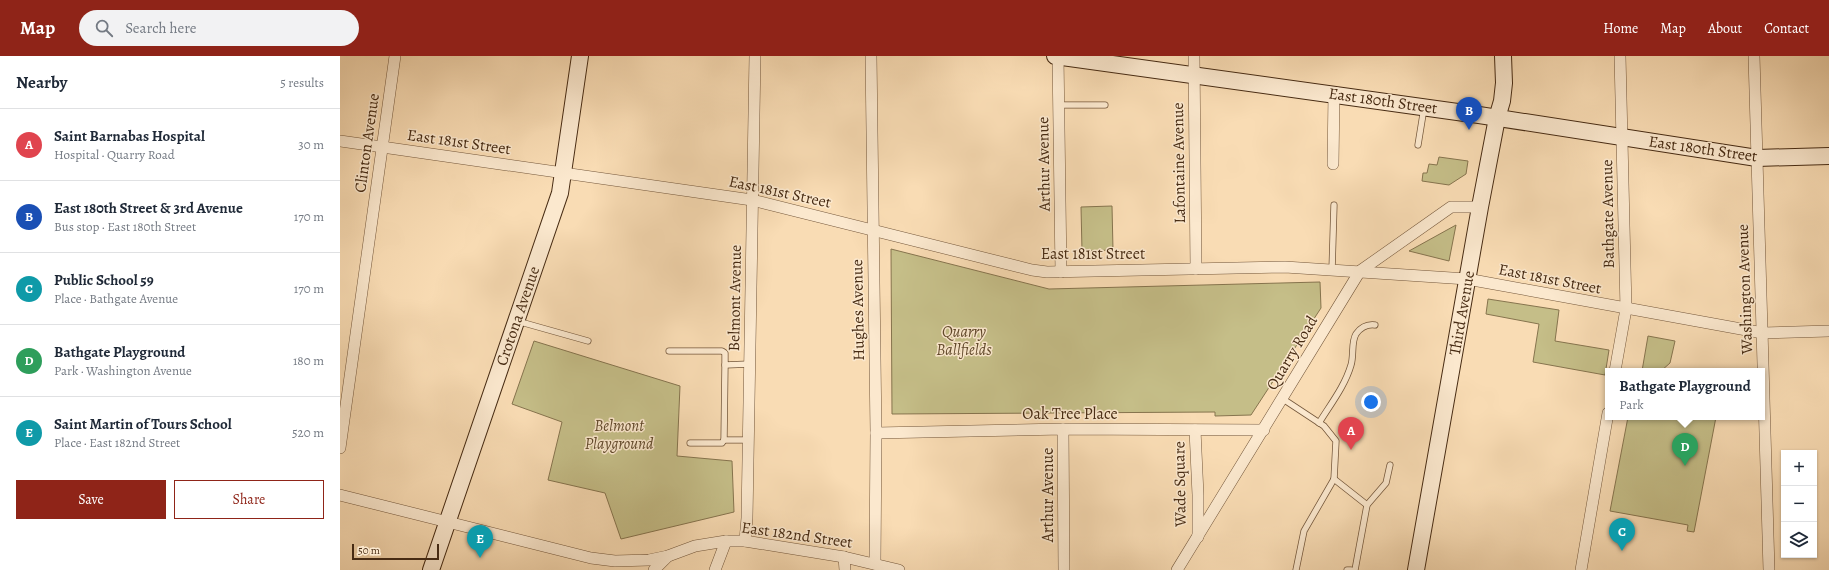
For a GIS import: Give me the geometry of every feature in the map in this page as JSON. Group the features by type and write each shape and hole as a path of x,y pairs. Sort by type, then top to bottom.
{"main road":[{"name":"Crotona Avenue","path":"431,570 560,194 580,56"},
{"name":"East 180th Street","path":"1055,56 1424,107 1757,158 1829,156"},
{"name":"Third Avenue","path":"1416,570 1467,279 1503,92 1503,56"}],"street":[{"name":"Clinton Avenue","path":"340,448 395,56"},
{"name":"Belmont Avenue","path":"744,541 747,522 754,56"},
{"name":"Hughes Avenue","path":"871,56 872,229 876,433 875,564"},
{"name":"Arthur Avenue","path":"1058,56 1061,272"},
{"name":"Lafontaine Avenue","path":"1194,56 1196,269"},
{"name":"Bathgate Avenue","path":"1616,368 1626,309 1620,56"},
{"name":"Washington Avenue","path":"1754,56 1764,368"},
{"path":"1333,164 1334,94"},
{"name":"East 181st Street","path":"340,141 752,200 1032,270 1061,272 1285,267 1467,279 1763,333 1829,330"},
{"name":"Quarry Road","path":"1177,570 1198,538 1360,271 1451,207 1480,208"},
{"name":"Washington Avenue","path":"1765,412 1769,570"},
{"path":"1581,570 1607,420"},
{"name":"Arthur Avenue","path":"1062,567 1063,430"},
{"name":"Oak Tree Place","path":"876,433 1063,430 1264,430"},
{"name":"Wade Square","path":"1195,430 1198,538"},
{"name":"East 182nd Street","path":"340,495 447,521 614,565 668,556 695,546 726,541 744,541 844,557 899,570"},
{"path":"715,570 726,541"},
{"path":"654,570 668,556"},
{"path":"844,557 845,570"}],"lane":[{"path":"1059,105 1105,105"},
{"path":"1418,146 1424,107"},
{"path":"1332,270 1334,205"},
{"path":"516,321 588,341"},
{"path":"1319,422 1338,394 1351,365 1355,336 1368,324 1374,325"},
{"path":"669,351 722,351 725,353 724,440"},
{"path":"725,365 750,364"},
{"path":"1283,399 1319,422 1336,441 1334,479 1304,531 1296,570"},
{"path":"690,443 722,443 724,440 748,440"},
{"path":"1355,570 1367,505 1386,483 1390,465"},
{"path":"1334,479 1367,505"}],"green space":[{"path":"1439,157 1468,161 1466,174 1449,185 1422,181 1423,173 1427,173 1429,164 1437,165"},
{"path":"1112,206 1113,250 1082,251 1081,207"},
{"path":"1456,225 1449,261 1409,251"},
{"name":"Quarry Ballfields","path":"891,249 1049,289 1320,282 1321,308 1251,415 1215,416 1215,412 892,414"},
{"path":"1488,299 1559,310 1555,341 1609,350 1605,375 1533,362 1539,324 1486,314"},
{"path":"1648,336 1675,341 1670,363 1664,368 1643,368"},
{"name":"Belmont Playground","path":"534,341 680,386 677,456 732,461 734,512 621,539 605,493 548,480 562,422 512,404"},
{"path":"1627,420 1715,420 1694,532 1687,531 1688,525 1610,511"}],"place":[{"name":"East 180th Street & 3rd Avenue","path":"1469,130"},
{"name":"Saint Barnabas Hospital","path":"1351,450"},
{"name":"Bathgate Playground","path":"1685,466"},
{"name":"Public School 59","path":"1622,551"},
{"name":"Saint Martin of Tours School","path":"480,558"}]}
